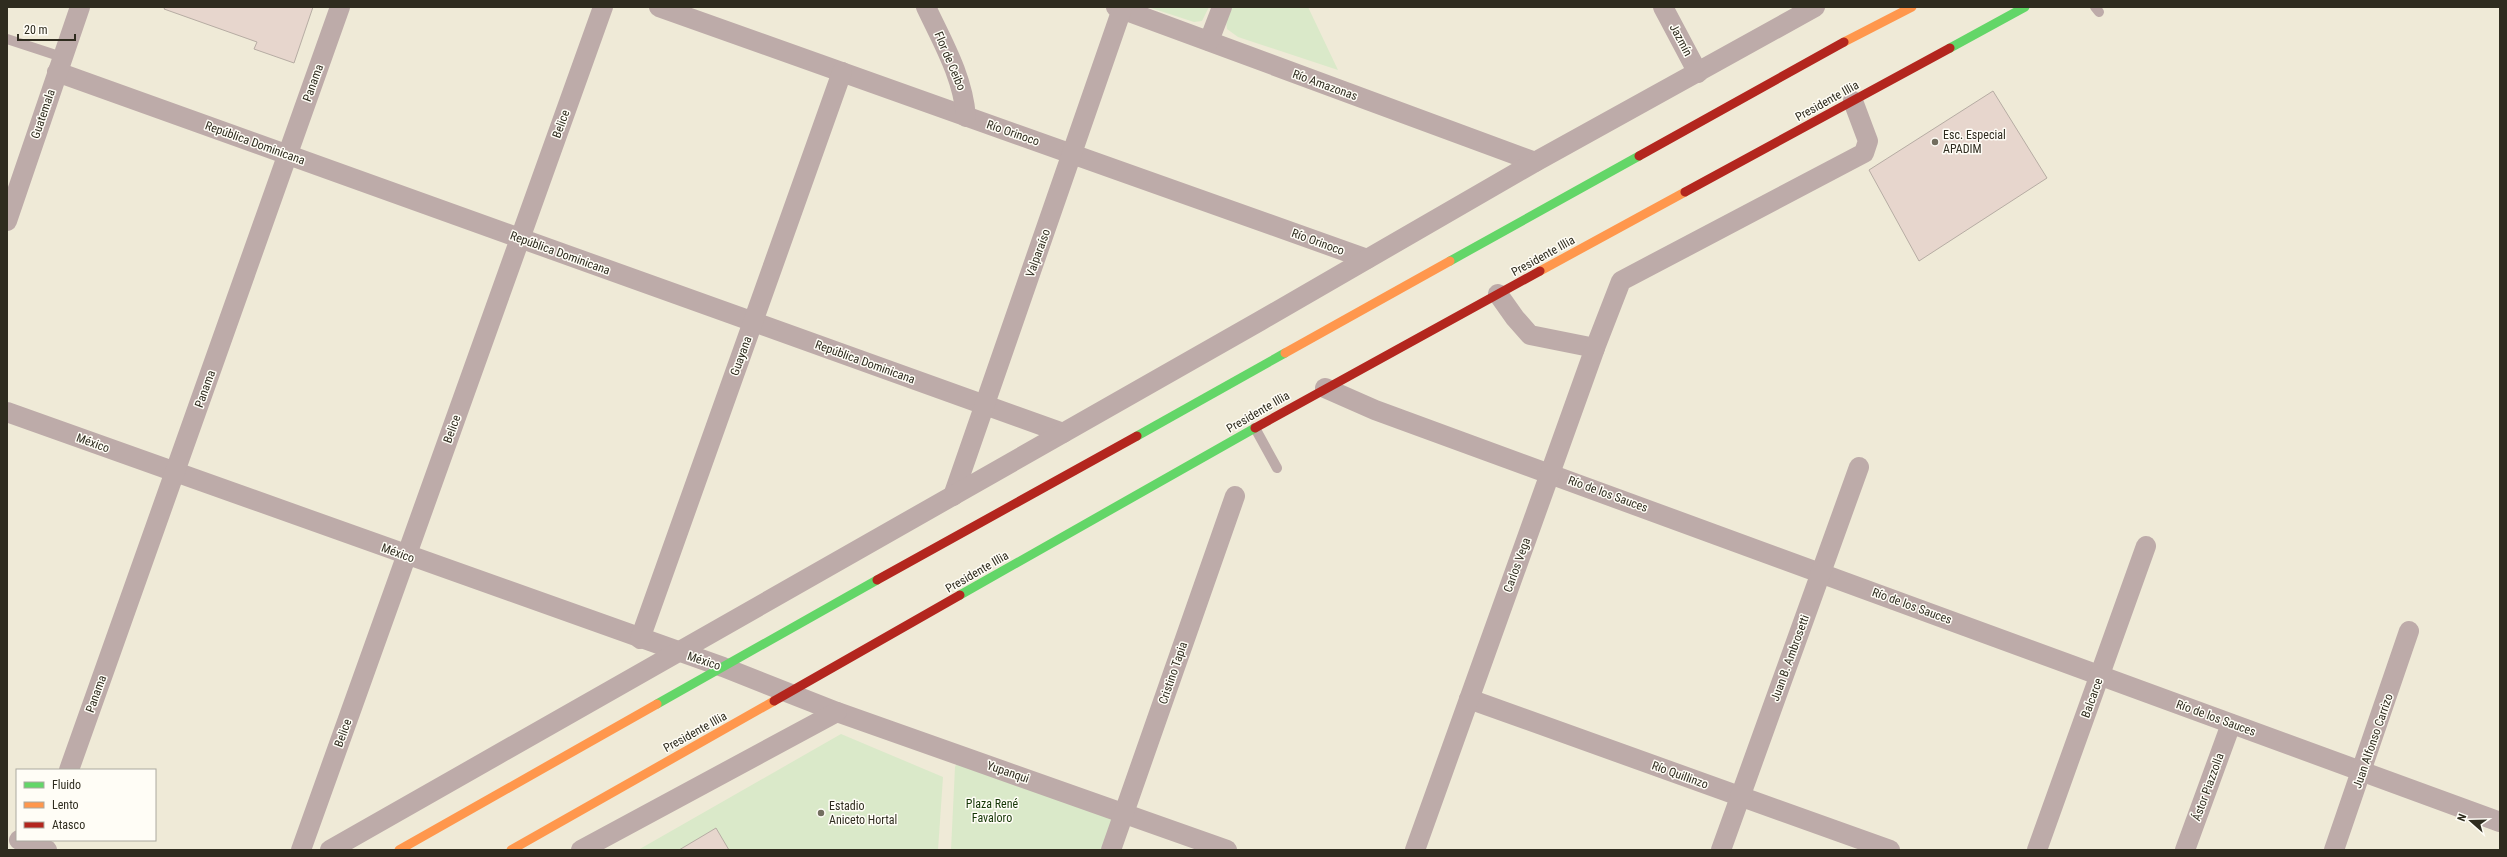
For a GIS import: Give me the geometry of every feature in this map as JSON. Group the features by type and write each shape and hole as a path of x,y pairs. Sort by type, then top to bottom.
{"main road":[{"path":"399,850 723,667 1841,43 1912,7"},
{"name":"Presidente Illia","path":"511,850 1325,388 2025,7"}],"street":[{"name":"Guatemala","path":"7,221 80,7"},
{"name":"Panama","path":"69,769 340,7"},
{"name":"Belice","path":"301,850 603,7"},
{"name":"Río Orinoco","path":"659,7 1367,259"},
{"name":"Flor de Ceibo","path":"926,7 960,80 965,95 966,117"},
{"path":"1209,41 1222,7"},
{"name":"Jazmín","path":"1663,7 1698,73"},
{"path":"330,850 953,496 1535,162 1816,7"},
{"name":"Río Amazonas","path":"1119,8 1535,162"},
{"name":"Valparaíso","path":"953,496 1073,154 1119,8"},
{"name":"República Dominicana","path":"60,65 288,155 1063,433"},
{"name":"Guayana","path":"640,639 842,72"},
{"name":"Carlos Vega","path":"1415,850 1595,348 1621,281 1864,153 1868,141 1853,101"},
{"path":"1498,294 1514,318 1530,335 1595,348"},
{"name":"Río de los Sauces","path":"1325,388 1375,410 2500,822"},
{"name":"México","path":"7,412 406,556 723,667 790,693"},
{"name":"Juan B. Ambrosetti","path":"1721,850 1859,467"},
{"name":"Cristino Tapia","path":"1111,850 1235,496"},
{"name":"Balcarce","path":"2037,850 2146,546"},
{"name":"Juan Alfonso Carrizo","path":"2334,850 2363,772 2409,630"},
{"name":"Yupanqui","path":"790,693 837,712 1227,850"},
{"name":"Río Quillinzo","path":"1469,699 1890,850"},
{"path":"581,850 837,712"},
{"name":"Ástor Piazzolla","path":"2185,850 2232,724"},
{"path":"22,841 44,846"}],"lane":[{"path":"7,39 60,65"},
{"path":"1255,428 1276,468"}],"green space":[{"path":"1148,7 1209,7 1202,21 1194,22"},
{"path":"1230,7 1308,7 1338,70 1238,37 1227,29 1226,21"},
{"name":"Estadio Aniceto Hortal","path":"841,734 943,777 938,850 638,850"},
{"name":"Plaza René Favaloro","path":"959,758 1116,817 1103,850 951,850 955,767"}],"building":[{"path":"165,7 313,7 294,63 254,49 257,42 164,9"},
{"name":"Esc. Especial APADIM","path":"1993,91 2047,178 1919,261 1869,170"},
{"path":"716,828 729,850 679,850"}],"traffic: fast":[{"path":"1950,48 2025,7"},
{"path":"1450,261 1639,156"},
{"path":"1137,436 1285,353"},
{"path":"960,595 1255,428"},
{"path":"657,704 877,580"}],"traffic: slow":[{"path":"1844,42 1912,7"},
{"path":"1540,271 1685,192"},
{"path":"1285,353 1450,261"},
{"path":"511,850 774,701"},
{"path":"399,850 657,704"}],"traffic: jam":[{"path":"1639,156 1844,42"},
{"path":"1685,192 1950,48"},
{"path":"1255,428 1540,271"},
{"path":"877,580 1137,436"},
{"path":"774,701 960,595"}],"place":[{"name":"Esc. Especial APADIM","path":"1935,142"},
{"name":"Estadio Aniceto Hortal","path":"821,813"}]}
